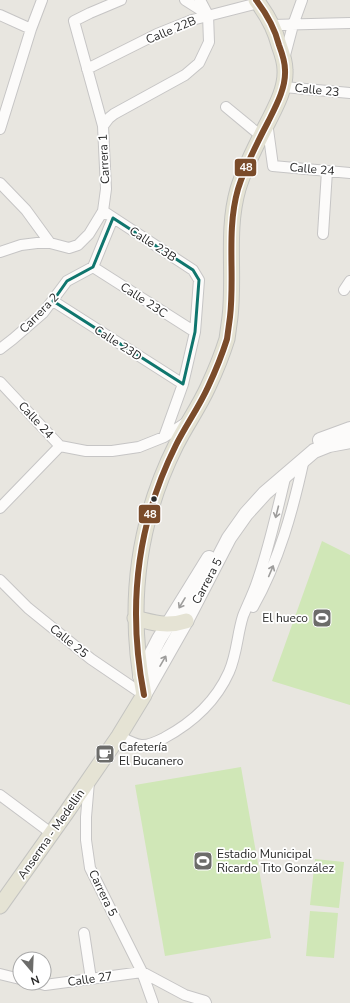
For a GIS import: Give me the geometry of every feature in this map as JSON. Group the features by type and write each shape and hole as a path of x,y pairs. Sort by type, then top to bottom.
{"main road":[{"path":"144,695 136,648 135,592 138,566 148,516 166,467 208,388 227,338 231,301 232,215 240,184 284,87 286,71 278,40 272,25 257,2"},
{"path":"135,618 152,623 168,625 186,621"},
{"name":"Carrera 5","path":"101,761 119,736 144,695"},
{"name":"Anserma - Medellin","path":"0,906 101,761"}],"street":[{"path":"0,129 31,29 42,0"},
{"path":"103,126 74,21 121,0"},
{"path":"185,0 208,15"},
{"name":"Carrera 1","path":"0,252 21,245 37,243 50,243 69,248 78,245 89,234 103,211 106,189 103,126 114,114 185,75 199,63 209,42 208,15 200,0"},
{"path":"284,61 293,25 302,0"},
{"name":"Calle 22B","path":"87,69 157,34 208,15 257,2"},
{"path":"0,15 31,29"},
{"path":"272,25 350,23"},
{"name":"Calle 23","path":"284,87 350,93"},
{"path":"226,107 261,136"},
{"name":"Calle 24","path":"268,122 274,166 350,173"},
{"path":"323,234 327,171"},
{"path":"0,183 26,210 50,243"},
{"name":"Calle 23B","path":"103,211 193,270 199,280 195,332"},
{"path":"93,267 113,218"},
{"name":"Carrera 2","path":"0,348 43,313 67,281 93,267"},
{"name":"Calle 23C","path":"93,267 195,332"},
{"path":"344,290 350,281"},
{"name":"Calle 23D","path":"53,301 183,384"},
{"path":"164,437 183,384 195,332"},
{"name":"Calle 24","path":"0,382 60,446 86,451 112,452 139,447 164,437 190,420"},
{"name":"Carrera 5","path":"140,676 159,639 238,513 268,480 308,447 324,438 350,429"},
{"name":"Carrera 5","path":"144,695 186,621 229,538 246,514 256,502 304,458 314,451 329,445 350,441"},
{"path":"0,508 60,446"},
{"path":"239,630 263,589 281,547 295,503 304,458"},
{"path":"119,736 131,742 142,745 158,742 192,720 206,706 229,672 236,654 239,630 256,586 268,546 286,474"},
{"name":"Calle 25","path":"0,580 28,608 86,654 144,695"},
{"name":"Carrera 5","path":"90,776 86,816 86,840 90,868 142,972 153,1003"},
{"path":"0,795 51,833"},
{"path":"84,933 91,979"},
{"path":"142,972 185,995 205,1001 206,1003"},
{"name":"Calle 27","path":"52,984 142,972"},
{"path":"0,974 12,977"}],"highlighted area":[{"path":"113,218 193,270 199,280 195,332 183,384 53,301 67,281 93,267"}],"green space":[{"name":"El hueco","path":"322,541 350,555 350,705 272,681"},
{"name":"Estadio Municipal Ricardo Tito González","path":"241,767 271,938 165,956 135,785"},
{"path":"315,859 344,862 339,908 310,905"},
{"path":"310,911 338,913 334,958 306,956"}],"transit line":[{"name":"48","path":"144,695 136,630 136,598 144,536 162,475 184,430 201,402 227,339 232,285 232,221 234,205 244,172 277,103 285,77 282,54 275,33 270,21 256,0"}],"place":[{"name":"El hueco","path":"322,618"},
{"name":"Cafetería El Bucanero","path":"105,754"},
{"name":"Estadio Municipal Ricardo Tito González","path":"203,861"}]}
